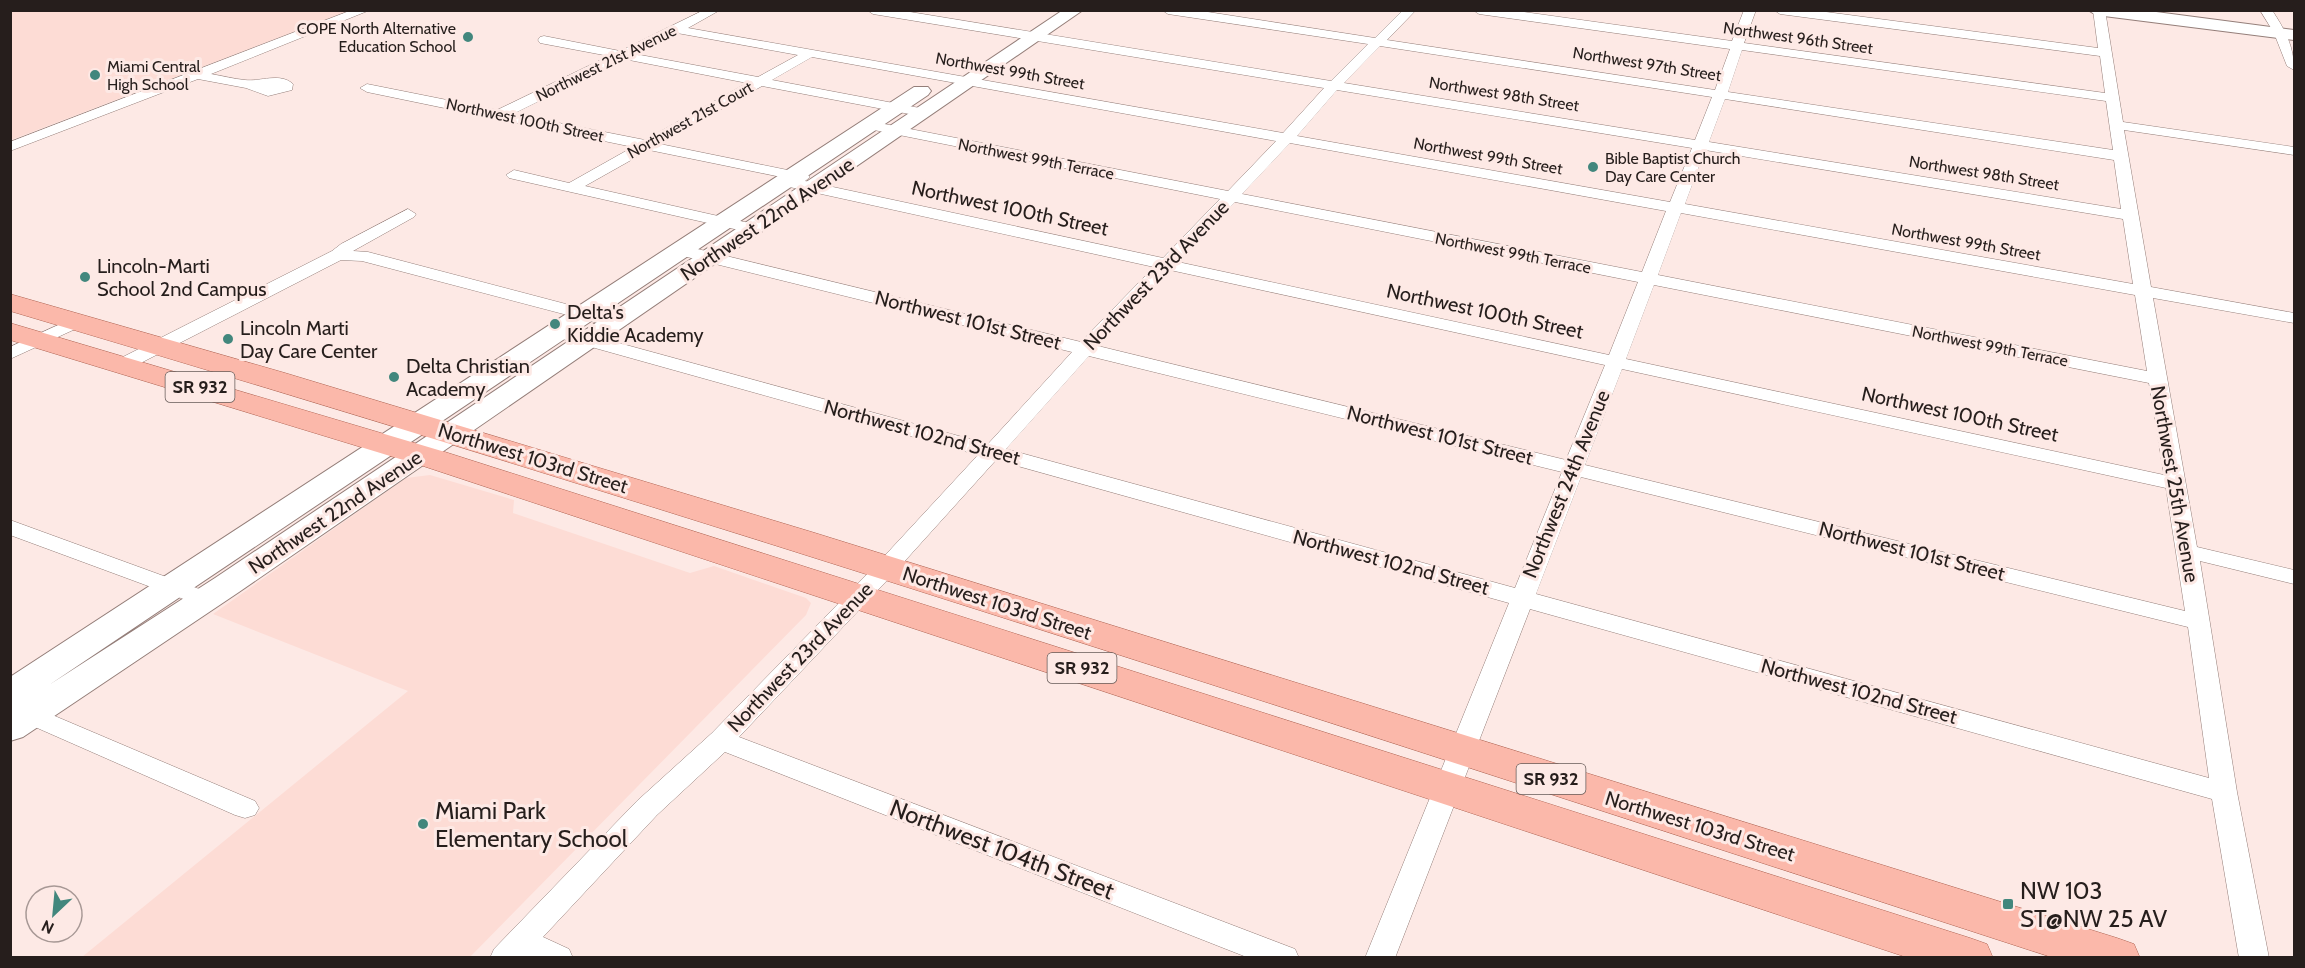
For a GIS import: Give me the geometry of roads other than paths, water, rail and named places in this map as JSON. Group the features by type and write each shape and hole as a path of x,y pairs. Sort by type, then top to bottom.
{"main road":[{"name":"Northwest 22nd Avenue","path":"990,46 1009,33 1038,20 1076,10"},
{"path":"2098,11 2287,34"},
{"name":"Northwest 22nd Avenue","path":"16,711 173,588 587,340 752,228 869,125 897,107 958,75 1038,20"},
{"name":"Northwest 22nd Avenue","path":"16,711 205,599 420,439 558,332 681,250 724,222 898,131 925,113 958,75"},
{"name":"Northwest 103rd Street","path":"10,302 160,346 420,439 1456,769 2117,957"},
{"name":"Northwest 103rd Street","path":"10,331 124,364 420,439"},
{"name":"Northwest 103rd Street","path":"1456,769 1970,957"}],"street":[{"path":"10,147 364,10"},
{"name":"Northwest 21st Avenue","path":"499,115 714,10"},
{"path":"873,10 1009,33"},
{"name":"Northwest 97th Street","path":"1168,10 2120,156"},
{"name":"Northwest 23rd Avenue","path":"513,949 647,808 721,740 872,582 1085,349 1287,138 1334,85 1410,10"},
{"name":"Northwest 96th Street","path":"1479,10 2112,98"},
{"name":"Northwest 24th Avenue","path":"1380,957 1701,144 1750,10"},
{"path":"1780,10 2105,53"},
{"path":"2266,10 2287,34 2295,66"},
{"name":"Northwest 25th Avenue","path":"2098,11 2142,291 2199,621 2224,792 2254,957"},
{"name":"Northwest 98th Street","path":"1038,20 1334,85 2130,215"},
{"name":"Northwest 99th Street","path":"675,29 810,53 958,75 1287,138 2295,318"},
{"path":"544,40 925,113"},
{"name":"Northwest 21st Court","path":"571,188 810,53"},
{"path":"197,75 249,85"},
{"name":"Northwest 100th Street","path":"367,88 646,145 1166,265 2175,484"},
{"name":"Northwest 99th Terrace","path":"869,125 2157,379"},
{"path":"2116,125 2295,151"},
{"path":"514,175 752,228"},
{"path":"124,364 338,255 347,247 408,214"},
{"name":"Northwest 101st Street","path":"681,250 2199,621"},
{"path":"338,255 362,256 613,322"},
{"path":"10,354 78,321"},
{"name":"Northwest 102nd Street","path":"558,332 2224,792"},
{"path":"10,527 205,599"},
{"path":"2187,551 2295,577"},
{"path":"16,711 245,808"},
{"name":"Northwest 104th Street","path":"721,740 1284,957"},
{"path":"513,949 558,957"}],"place":[{"name":"COPE North Alternative Education School","path":"468,37"},
{"name":"Miami Central High School","path":"95,75"},
{"name":"Bible Baptist Church Day Care Center","path":"1593,167"},
{"name":"Lincoln-Marti School 2nd Campus","path":"85,277"},
{"name":"Delta's Kiddie Academy","path":"555,324"},
{"name":"Lincoln Marti Day Care Center","path":"228,339"},
{"name":"Delta Christian Academy","path":"394,377"},
{"name":"Miami Park Elementary School","path":"423,824"},
{"name":"NW 103 ST@NW 25 AV","path":"2008,904"}]}
